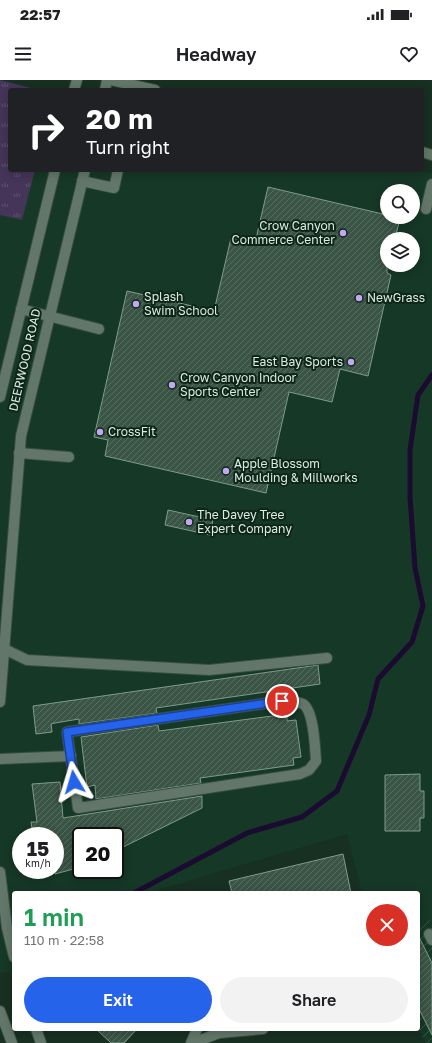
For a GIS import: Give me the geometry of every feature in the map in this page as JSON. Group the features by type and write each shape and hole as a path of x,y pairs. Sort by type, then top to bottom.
{"street":[{"path":"111,80 146,88"},
{"name":"DEERWOOD ROAD","path":"0,397 20,309 54,172"},
{"name":"DEERWOOD ROAD","path":"0,702 2,648 21,436 84,172"},
{"path":"82,181 114,188 118,172"},
{"path":"426,208 432,184"},
{"path":"20,309 99,329"},
{"path":"19,453 69,457"},
{"path":"2,648 27,660 209,670 327,658"},
{"path":"282,701 298,702 305,705 310,715 316,761 309,770 300,774 78,808 71,756 67,732 282,701"},
{"path":"0,759 71,756"},
{"path":"0,872 7,928 12,949"},
{"path":"0,1011 12,1043"},
{"path":"37,1031 41,1043"},
{"path":"192,1043 196,1031"},
{"path":"192,1043 219,1033 241,1031"}],"shaded area":[{"path":"0,86 8,89 8,172 424,172 432,173 432,919 420,925 420,891 361,891 347,834 154,891 12,891 12,972 0,973"},
{"path":"432,919 432,1043 426,1043 420,1031 420,925"}],"green space":[{"path":"0,80 30,88 8,88 8,172 34,172 22,220 0,215"}],"building":[{"path":"268,187 380,213 380,224 399,224 397,232 380,232 380,272 387,272 391,275 368,376 340,369 332,402 289,392 266,493 105,456 108,440 94,437 127,291 214,311 231,238 255,243"},
{"name":"The Davey Tree Expert Company","path":"168,510 213,520 210,535 165,525"},
{"path":"318,665 320,684 156,708 157,713 79,724 79,719 55,723 51,724 52,732 36,734 33,706"},
{"path":"287,714 287,721 296,720 301,757 293,758 294,765 200,778 201,783 96,799 95,785 87,787 81,737 158,725 159,731"},
{"path":"420,774 420,791 424,791 424,818 420,818 420,831 385,831 385,775"},
{"path":"60,782 63,818 202,796 202,808 124,847 124,827 72,827 72,869 64,872 64,827 32,827 31,822 37,822 32,784"},
{"path":"343,854 351,891 232,891 229,881"},
{"path":"420,939 432,963 432,1035 420,1011"},
{"path":"98,1031 135,1031 124,1043 111,1043"}],"waterway":[{"path":"138,891 247,833 302,817 337,791 369,715 378,679 412,642 423,606 415,568 410,497 410,450 418,395 432,375"}],"place":[{"name":"Crow Canyon Commerce Center","path":"343,233"},
{"name":"NewGrass","path":"359,298"},
{"name":"Splash Swim School","path":"136,304"},
{"name":"East Bay Sports","path":"351,362"},
{"name":"Crow Canyon Indoor Sports Center","path":"172,385"},
{"name":"CrossFit","path":"100,432"},
{"name":"Apple Blossom Moulding & Millworks","path":"226,471"},
{"name":"The Davey Tree Expert Company","path":"189,522"}],"route":[{"path":"74,782 67,732 282,701"}]}
